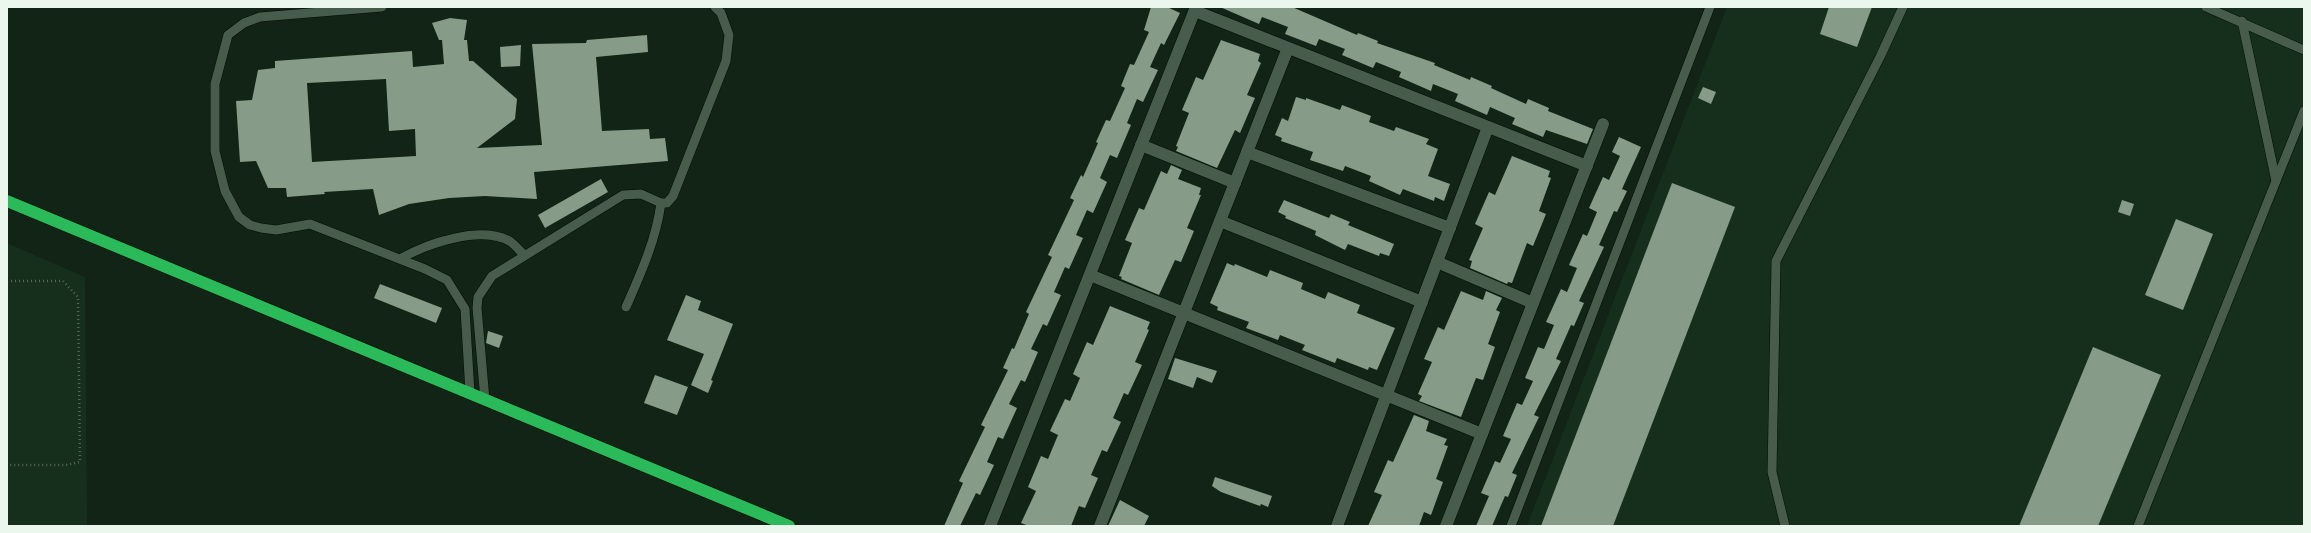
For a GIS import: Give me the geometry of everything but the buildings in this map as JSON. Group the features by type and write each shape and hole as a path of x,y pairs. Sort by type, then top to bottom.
{"highway":[{"path":"7,201 789,526"}],"street":[{"path":"990,526 1196,9 1288,48 1586,166"},
{"path":"1100,526 1288,48"},
{"path":"1446,526 1603,124"},
{"path":"1337,526 1488,127"},
{"path":"1141,145 1235,183"},
{"path":"1247,152 1450,228"},
{"path":"1220,221 1422,302"},
{"path":"1437,262 1533,303"},
{"path":"1090,275 1482,434"}],"lane":[{"path":"382,7 260,17 244,23 228,36 215,84 215,151 225,191 239,217 250,225 276,230 310,224 400,259 447,280 465,309 470,393"},
{"path":"485,400 477,308 478,297 492,276 623,195 641,194 662,203 666,203 673,196 726,61 729,36 721,13 715,7"},
{"path":"1511,526 1710,7"},
{"path":"1785,526 1772,472 1776,261 1880,57 1903,7"},
{"path":"2206,7 2242,21 2304,50"},
{"path":"2242,21 2276,181"},
{"path":"2138,526 2304,111"},
{"path":"626,307 641,275 658,225 662,203"},
{"path":"400,259 419,249 443,240 490,236 511,242 524,255"}],"path":[{"path":"7,281 63,281 78,297 80,462 66,465 7,465"}],"shaded area":[{"path":"1727,7 2304,7 2304,526 1527,526"},
{"path":"7,243 85,277 87,526 7,526"}]}
